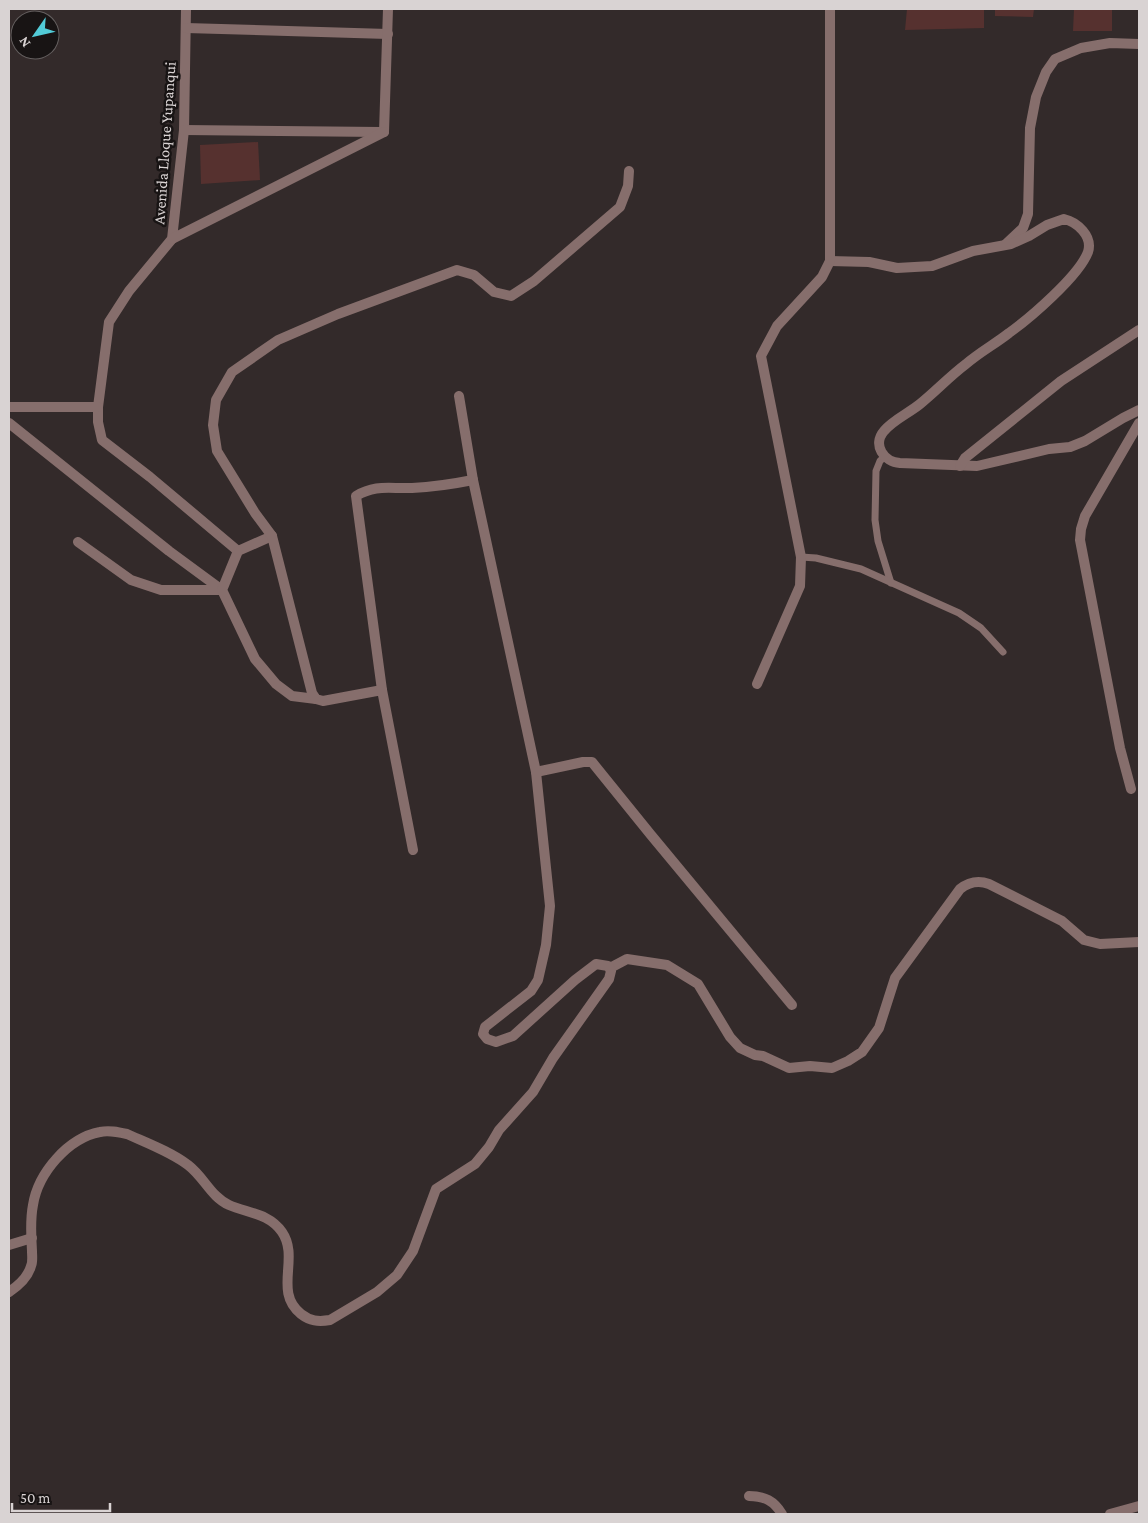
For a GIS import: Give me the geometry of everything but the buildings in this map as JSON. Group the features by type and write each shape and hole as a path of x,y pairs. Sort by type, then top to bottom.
{"street":[{"name":"Avenida Lloque Yupanqui","path":"186,9 184,130 172,239 129,291 109,322 98,407 98,422 102,440 238,551"},
{"path":"384,132 388,9"},
{"path":"757,684 800,586 801,557 761,356 777,326 822,277 830,261 830,9"},
{"path":"186,28 388,34"},
{"path":"1004,246 1023,228 1028,214 1030,128 1036,97 1046,72 1055,60 1081,48 1110,43 1139,44"},
{"path":"184,130 384,132"},
{"path":"172,239 384,132"},
{"path":"316,699 312,693 272,536 255,513 217,451 213,425 216,400 232,372 278,340 338,314 457,270 474,275 494,292 511,296 534,281 620,207 628,186 629,171"},
{"path":"830,261 869,262 897,268 921,268 942,263 973,251 1018,242 1047,224 1064,219 1076,224 1087,239 1088,251 1076,271 1061,288 1010,333 966,363 922,402 886,429 880,437 881,453 894,463 977,466 1070,446 1085,441 1139,410"},
{"path":"960,466 965,458 1061,381 1139,330"},
{"path":"9,1292 21,1283 32,1265 31,1215 35,1196 46,1173 73,1144 90,1135 107,1131 127,1134 187,1164 203,1180 216,1199 229,1205 258,1213 278,1226 286,1239 288,1247 287,1292 291,1304 296,1310 311,1320 330,1320 377,1292 388,1284 403,1267 413,1250 436,1189 475,1164 489,1147 499,1130 532,1092 553,1058 611,975 610,968 604,964 596,964 513,1036 496,1042 484,1036 482,1031 484,1027 531,991 538,980 546,945 550,906 536,772 473,480 459,396"},
{"path":"9,407 98,407"},
{"path":"9,423 169,551 222,590 255,659 276,684 292,696 323,701 382,690"},
{"path":"1131,790 1120,748 1080,540 1085,516 1139,423"},
{"path":"413,850 382,690 356,496 364,491 383,486 417,488 450,485 473,480"},
{"path":"222,590 238,551 272,536"},
{"path":"78,542 131,580 161,590 222,590"},
{"path":"536,772 583,762 592,762 792,1005"},
{"path":"610,968 627,959 667,965 698,984 730,1037 740,1048 789,1068 810,1066 832,1068 862,1052 879,1028 895,978 960,888 970,882 989,884 1062,921 1084,940 1100,944 1139,942"},
{"path":"9,1245 32,1238"},
{"path":"749,1496 762,1497 772,1501 782,1514"},
{"path":"1110,1514 1139,1506"}],"lane":[{"path":"884,457 876,471 875,520 878,540 891,583"},
{"path":"801,557 816,558 861,569 965,616 981,628 1003,652"}],"shaded area":[{"path":"907,9 984,9 984,28 905,30"},
{"path":"995,9 1034,9 1033,17 995,16"},
{"path":"1074,9 1112,9 1112,31 1073,31"},
{"path":"258,142 260,180 201,184 200,145"}]}
